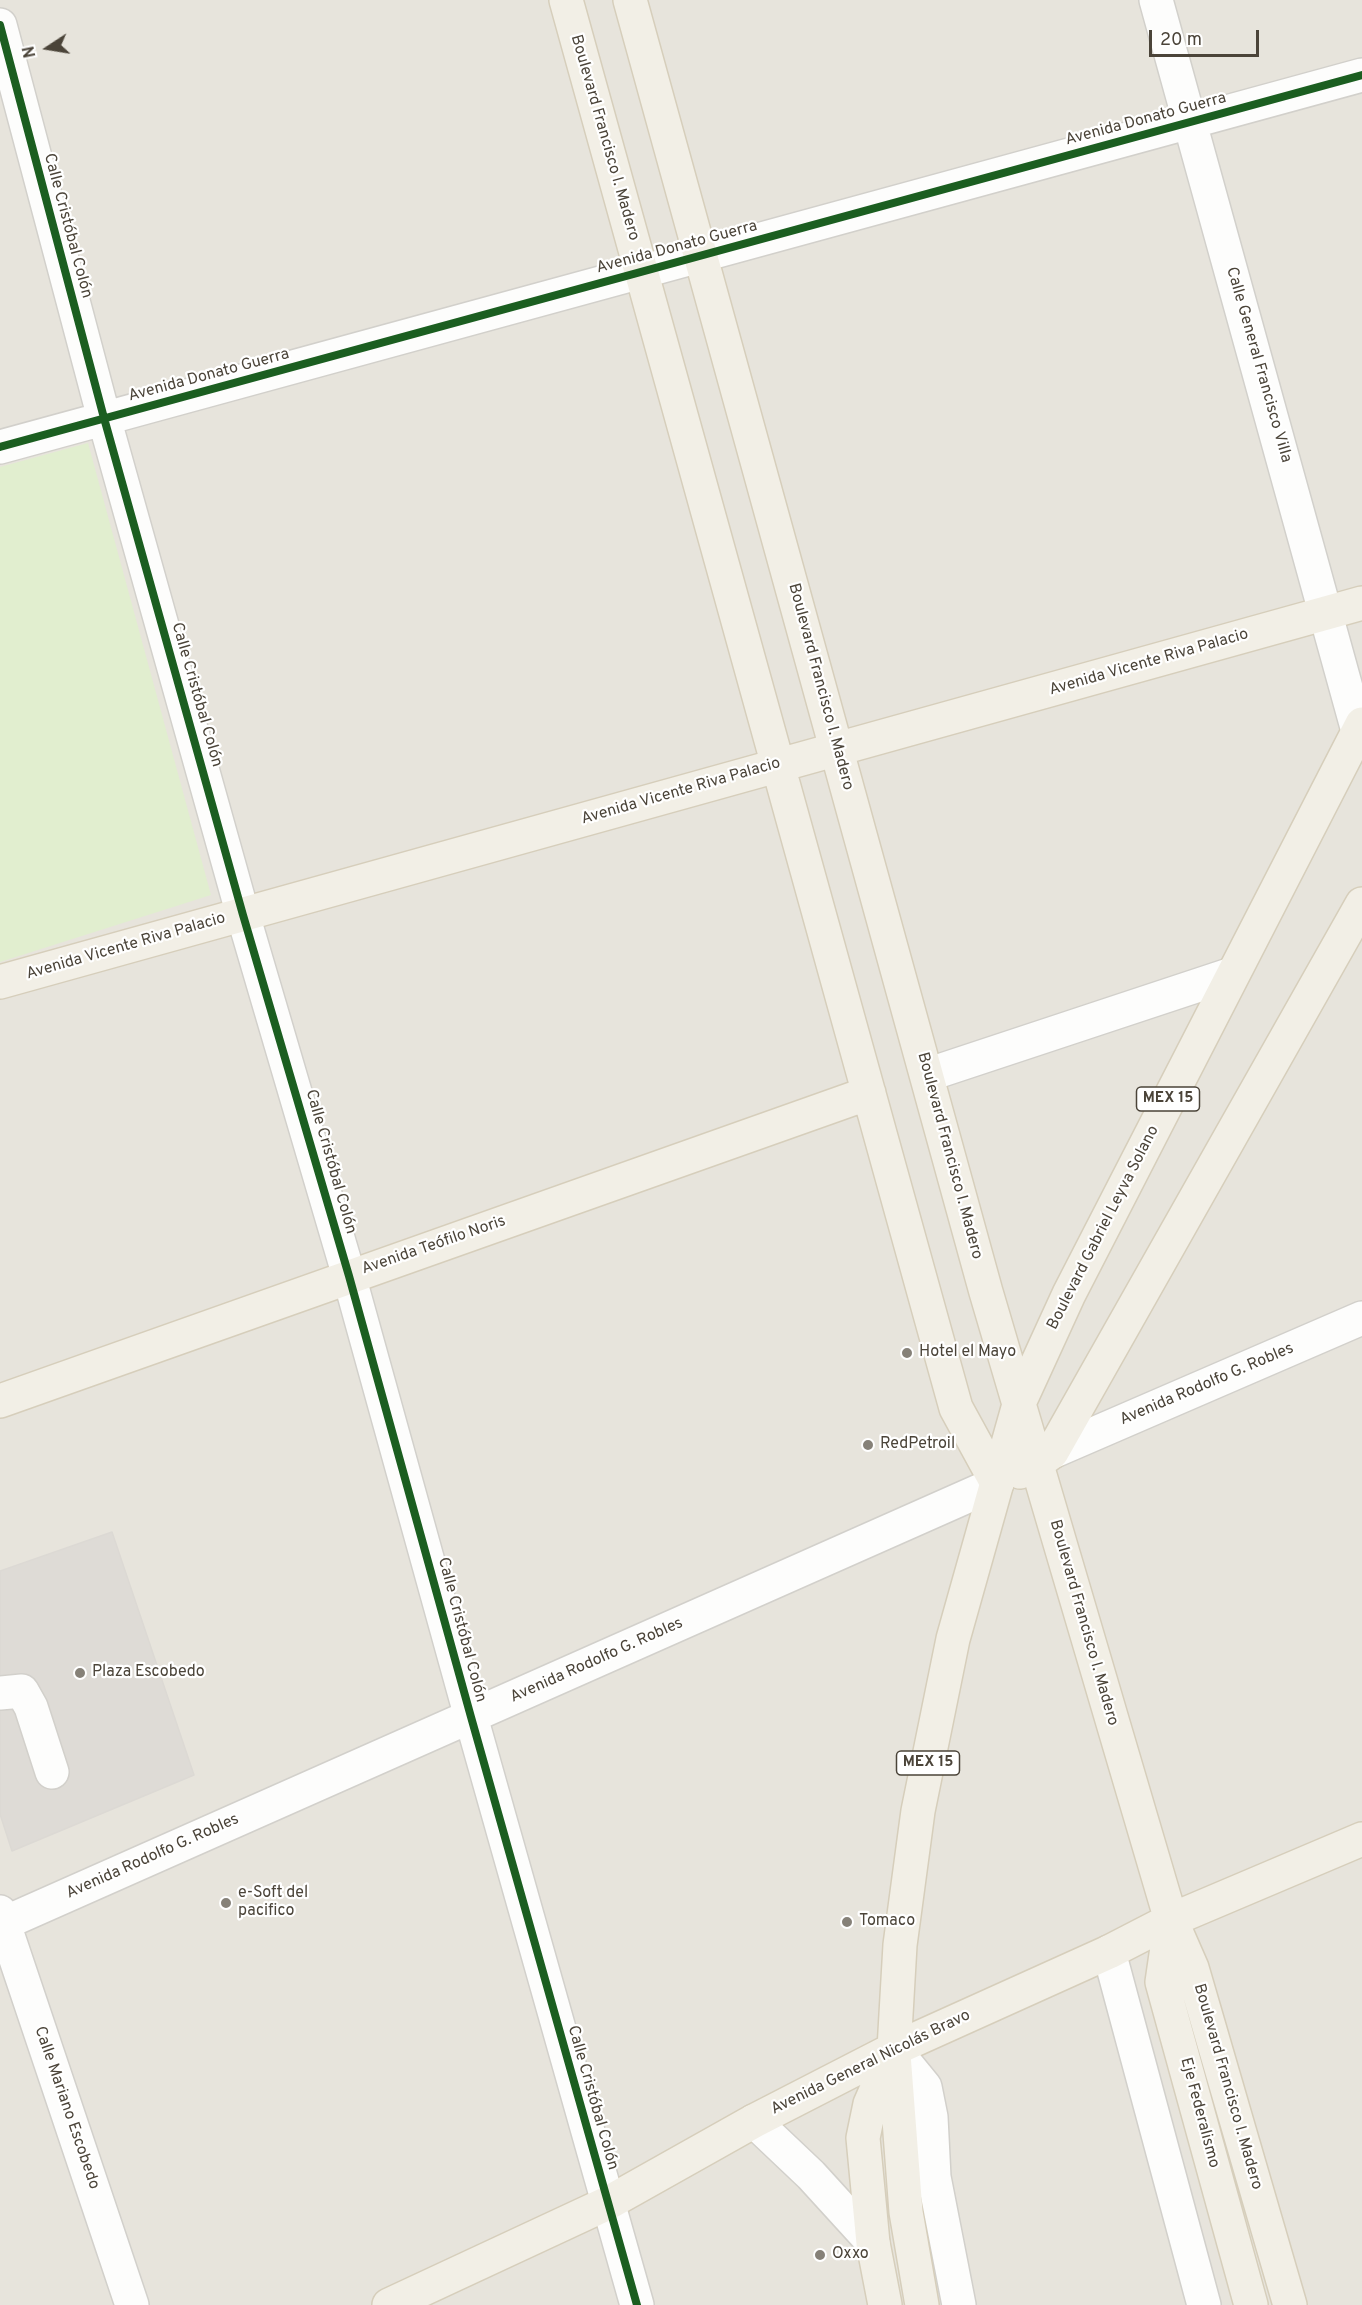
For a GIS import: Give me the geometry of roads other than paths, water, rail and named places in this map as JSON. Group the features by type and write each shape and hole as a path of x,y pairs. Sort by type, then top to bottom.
{"main road":[{"name":"Boulevard Francisco I. Madero","path":"566,0 956,1408 997,1484"},
{"name":"Boulevard Francisco I. Madero","path":"630,0 986,1292 1020,1401 1044,1458 1171,1920 1192,1968 1290,2305"},
{"name":"Avenida Vicente Riva Palacio","path":"0,982 1362,603"},
{"name":"Boulevard Gabriel Leyva Solano","path":"885,2305 873,2243 863,2138 870,2104 894,2049 900,1945 918,1811 953,1639 1020,1401 1070,1294 1360,727"},
{"path":"997,1484 1044,1458 1362,904"},
{"name":"Avenida Teófilo Noris","path":"0,1401 869,1093"},
{"name":"Avenida General Nicolás Bravo","path":"388,2305 608,2203 754,2121 894,2049 1109,1952 1171,1920 1362,1839"},
{"name":"Eje Federalismo","path":"1171,1920 1162,1982 1251,2305"},
{"path":"894,2049 906,2212 922,2305"}],"street":[{"name":"Calle General Francisco Villa","path":"1156,0 1326,613 1360,727"},
{"name":"Calle Cristóbal Colón","path":"0,25 104,418 243,915 349,1276 637,2305"},
{"name":"Avenida Donato Guerra","path":"0,447 1362,75"},
{"path":"927,1076 1232,974"},
{"name":"Avenida Rodolfo G. Robles","path":"1044,1458 1362,1318"},
{"name":"Avenida Rodolfo G. Robles","path":"1,1920 471,1717 997,1484"},
{"path":"0,1693 22,1691 31,1707 52,1772"},
{"name":"Calle Mariano Escobedo","path":"1,1920 132,2305"},
{"path":"1109,1952 1204,2305"},
{"path":"894,2049 925,2087 931,2117 934,2177 959,2305"},
{"path":"754,2121 811,2175 873,2243"}],"place":[{"name":"Hotel el Mayo","path":"907,1353"},
{"name":"RedPetroil","path":"868,1445"},
{"name":"Plaza Escobedo","path":"80,1673"},
{"name":"e-Soft del pacifico","path":"226,1903"},
{"name":"Tomaco","path":"847,1922"},
{"name":"Oxxo","path":"820,2255"}]}
